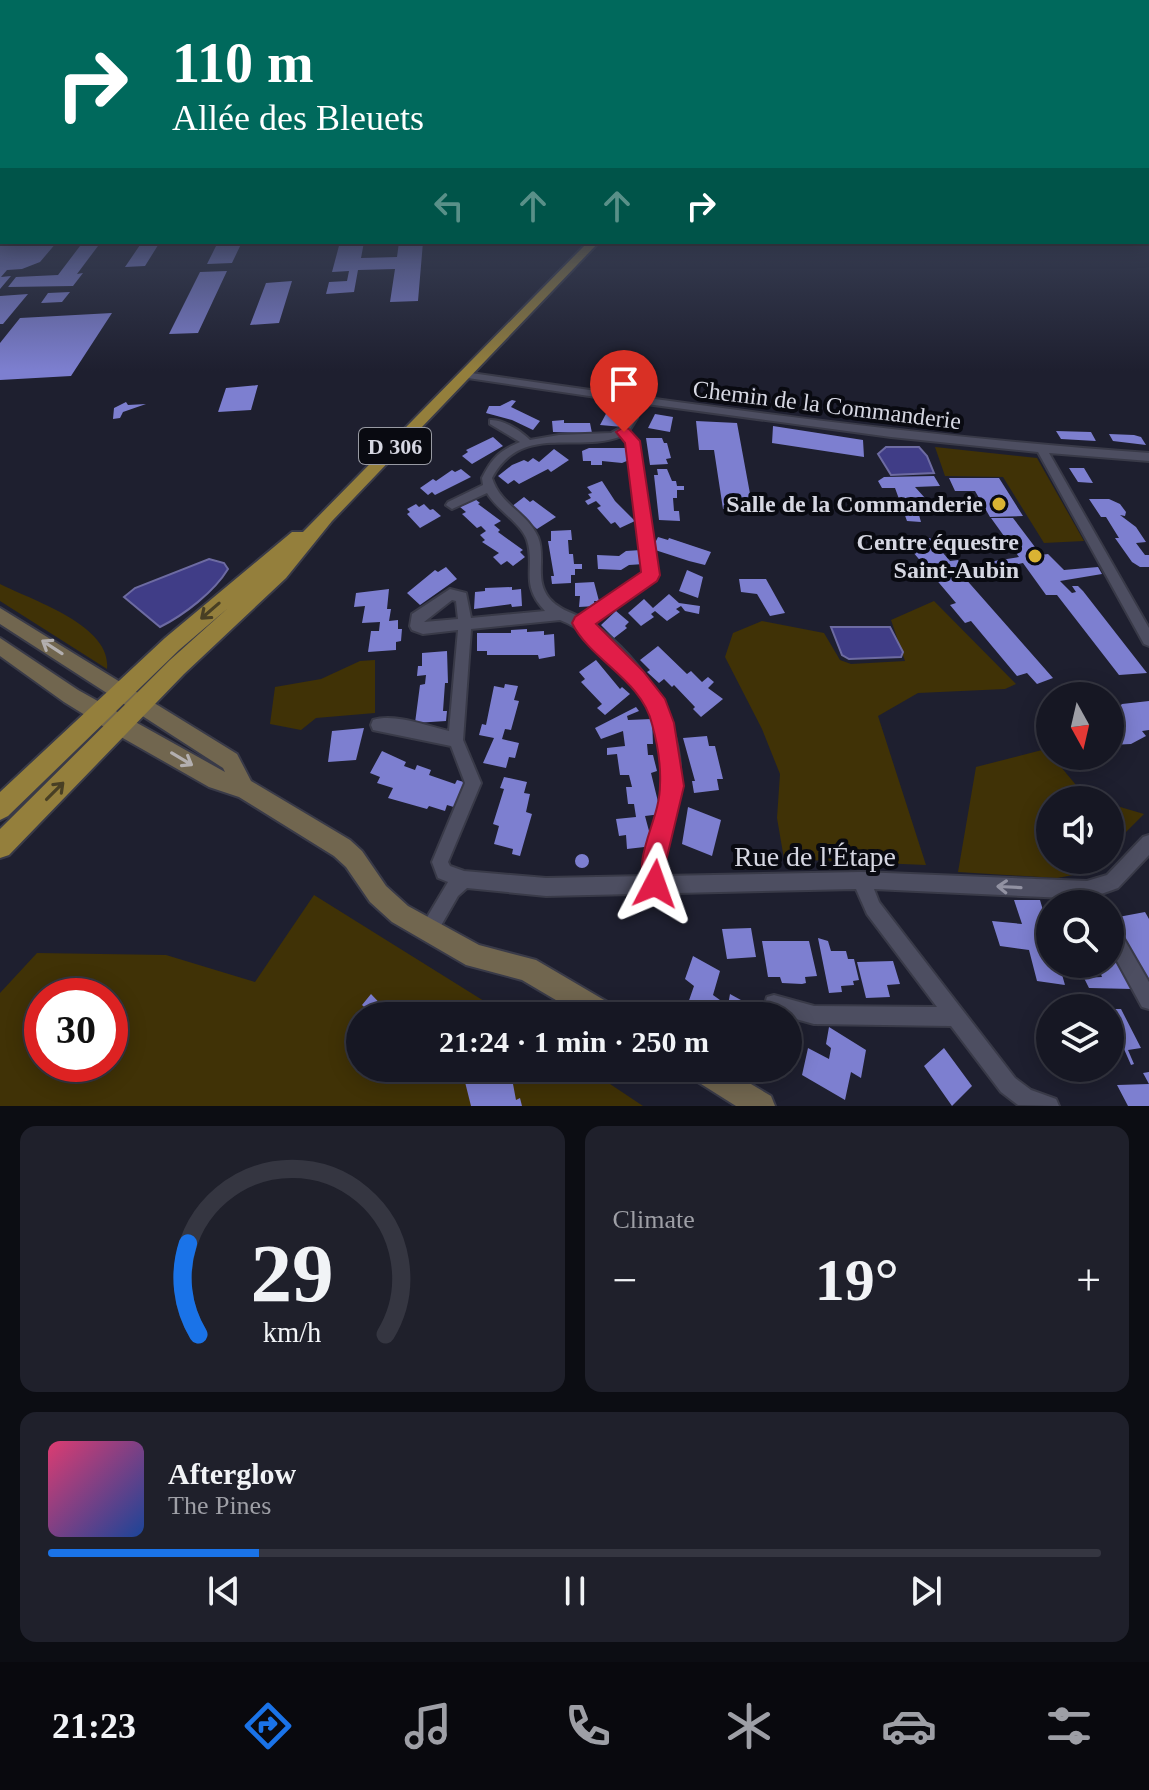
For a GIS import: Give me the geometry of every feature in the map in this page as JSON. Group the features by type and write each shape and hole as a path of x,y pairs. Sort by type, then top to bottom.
{"main road":[{"name":"D 306","path":"0,846 177,667 279,573 326,516 569,268"},
{"name":"D 306","path":"0,808 99,711 113,686 326,516"}],"street":[{"name":"Chemin de la Commanderie","path":"464,375 886,434 1043,451 1149,457"},
{"path":"558,615 537,593 533,539 528,530 494,500 487,478 490,468 500,456 527,443 612,436 624,432 632,421 635,400"},
{"path":"494,422 527,443"},
{"path":"582,623 651,575 632,441 624,432"},
{"path":"1043,451 1149,640"},
{"path":"452,505 489,487"},
{"path":"0,615 230,761 244,788"},
{"path":"429,930 452,890 464,879 444,872 440,862 473,783 456,740 465,623 558,615 582,623 636,678 657,706 663,723 672,786 654,861 655,884"},
{"path":"0,646 71,696 121,726 216,780 244,788 342,848 354,859 378,894 400,914 482,959 527,969 583,1002"},
{"path":"378,725 456,740"},
{"name":"Rue de l'Étape","path":"1101,890 1149,843"},
{"name":"Rue de l'Étape","path":"464,879 546,887 861,880 1036,893"},
{"path":"861,880 873,908 1008,1085 1025,1098 1049,1106"},
{"path":"1124,956 1149,1000"},
{"path":"802,1012 814,1015 956,1017"},
{"path":"722,1082 761,1106"}],"shaded area":[{"path":"886,447 919,447 927,456 934,473 891,475 878,454"},
{"path":"935,447 1037,458 1084,541 1044,543 1003,477 945,476"},
{"path":"209,559 224,563 228,569 198,602 160,627 124,597 135,588"},
{"path":"0,584 49,606 84,627 97,639 105,653 107,669 0,601"},
{"path":"934,601 1016,684 1005,689 918,693 878,716 926,865 784,859 777,818 780,774 762,729 725,657 733,633 762,621 824,633 840,660 851,664 905,661 891,620"},
{"path":"831,627 890,627 903,652 901,657 849,659 842,655"},
{"path":"375,660 375,713 316,718 301,730 270,724 275,687 321,679 360,661"},
{"path":"1036,752 1036,770 1064,770 1077,786 1036,786 1036,874 1079,874 1057,878 958,872 976,767"},
{"path":"1124,808 1144,814 1124,834"},
{"path":"314,895 486,1002 346,1002 346,1082 607,1082 643,1106 0,1106 0,993 37,953 166,955 255,982"}],"building":[{"path":"0,268 26,268 7,270 1,277 11,276 0,289"},
{"path":"64,268 82,268 77,274 83,273 73,286 8,287 16,277 58,275"},
{"path":"333,268 421,268 418,301 390,302 395,269 358,270 354,292 326,294 329,282 347,281 349,271 332,272"},
{"path":"227,271 198,333 169,334 200,272"},
{"path":"292,281 279,323 250,325 266,283"},
{"path":"70,292 62,302 41,303 48,293"},
{"path":"28,294 3,324 0,324 0,296"},
{"path":"112,313 71,376 0,380 0,343 20,318"},
{"path":"258,385 251,410 218,412 226,388"},
{"path":"516,401 511,407 540,421 533,430 486,413 489,406 500,406"},
{"path":"126,402 128,405 146,404 113,419 114,408"},
{"path":"608,410 627,415 623,427 600,425"},
{"path":"655,414 673,417 670,432 648,428"},
{"path":"564,420 564,423 590,423 592,433 553,432 552,421"},
{"path":"696,421 737,423 753,510 723,509 714,450 699,450"},
{"path":"773,426 863,440 864,457 772,443"},
{"path":"1056,431 1091,432 1096,441 1061,439"},
{"path":"1109,434 1141,437 1146,445 1113,441"},
{"path":"493,437 503,446 472,464 462,456 468,452 466,450"},
{"path":"646,438 662,438 667,443 671,458 666,459 668,464 650,465"},
{"path":"589,448 628,448 629,460 622,463 602,461 602,465 591,465 591,461 583,461 582,451"},
{"path":"554,449 569,460 551,472 548,469 519,484 514,480 508,484 498,476 524,460 528,462 533,458 539,462"},
{"path":"1069,468 1084,468 1093,483 1078,482"},
{"path":"461,469 471,477 435,495 432,492 428,495 420,488 452,470"},
{"path":"657,469 667,469 677,486 684,486 684,490 677,490 677,498 673,498 674,511 679,511 680,521 659,520 654,475 658,475"},
{"path":"934,476 940,486 915,487 925,498 928,509 917,508 921,522 907,521 895,488 882,488 878,481 884,477"},
{"name":"Salle de la Commanderie","path":"949,478 999,478 1023,516 990,517 975,491 955,491"},
{"path":"602,481 615,501 635,521 620,528 615,522 611,524 597,508 601,506 596,501 588,505 585,501 591,498 588,494 592,493 587,487"},
{"path":"524,497 556,517 537,529 511,507"},
{"path":"475,499 501,521 494,525 500,530 498,532 523,550 520,552 525,557 513,566 507,561 501,565 493,557 499,553 482,542 485,540 480,535 486,531 481,526 477,528 462,514 466,512 460,507"},
{"path":"1089,499 1109,499 1120,504 1126,512 1125,516 1120,515 1136,527 1146,542 1136,543 1145,555 1149,555 1149,567 1140,567 1132,562 1115,538 1119,538 1106,517 1101,517"},
{"path":"416,504 419,507 424,504 441,516 420,528 407,514 410,512 407,509"},
{"path":"991,518 1013,518 1041,555 1048,554 1064,570 1098,567 1102,574 1060,581 1072,593 1076,592 1072,586 1078,586 1083,591 1147,673 1119,675 1057,595 1046,595 1023,563 1014,565 1017,569 971,578 963,566 1019,557"},
{"path":"571,530 569,554 573,554 574,564 582,564 582,569 575,569 571,583 552,584 551,576 554,576 548,541 551,541 551,531"},
{"path":"658,537 711,552 705,565 689,561 652,549"},
{"path":"930,538 950,561 958,560 963,567 956,568 1053,678 1036,683 1027,673 1017,676 971,621 965,623 950,605 956,603 907,545"},
{"path":"641,550 644,564 629,565 621,570 598,569 597,555 619,556 626,551"},
{"path":"446,567 457,579 420,605 407,593 435,570 438,572"},
{"path":"687,570 703,577 698,598 679,591"},
{"path":"739,579 766,579 785,613 770,616 757,594 741,592"},
{"path":"594,582 599,601 594,601 595,606 579,607 580,596 575,596 575,583"},
{"path":"512,587 512,590 521,589 522,606 512,607 511,604 474,609 475,592 485,591 485,588"},
{"path":"389,589 389,621 398,620 398,629 402,629 401,641 396,642 396,650 368,652 371,631 379,631 380,622 362,623 365,606 354,607 356,593"},
{"path":"669,594 679,603 700,606 699,614 685,611 681,606 676,609 680,612 667,621 655,611 651,614 654,617 641,626 628,613 644,599 653,608"},
{"path":"616,611 629,622 625,626 627,628 614,638 601,625"},
{"path":"527,629 527,632 554,634 555,656 539,659 538,655 487,655 487,651 477,651 477,633 511,633 511,630"},
{"path":"658,646 687,674 691,671 702,682 708,677 714,682 708,688 723,699 701,717 674,685 672,687 664,679 659,683 640,660"},
{"path":"447,651 448,683 445,683 443,711 447,711 446,721 415,723 420,685 425,684 426,675 417,676 418,666 422,666 422,653"},
{"path":"596,660 620,689 622,687 630,694 605,715 597,708 602,704 581,682 585,679 579,672"},
{"path":"505,684 518,686 514,700 519,701 511,730 505,729 502,739 519,743 515,758 509,757 506,768 483,763 494,738 479,735 482,724 486,725 494,686 504,688"},
{"path":"1149,701 1149,730 1142,731 1146,736 1131,744 1124,744 1124,704"},
{"path":"636,707 639,711 627,716 628,720 652,719 653,744 647,744 648,755 653,755 657,771 651,773 661,814 645,816 653,846 627,849 626,835 619,836 616,819 636,817 634,804 628,804 626,787 632,787 629,775 620,775 617,754 607,755 607,748 625,746 623,731 601,739 595,728"},
{"path":"364,728 356,760 328,762 332,731"},
{"path":"707,736 709,746 715,746 723,779 717,779 719,790 694,793 692,781 695,781 683,738"},
{"path":"382,751 406,762 404,766 415,770 417,765 431,770 429,775 455,784 457,780 467,783 457,808 447,805 445,811 429,806 427,809 388,798 393,788 377,783 380,777 370,773"},
{"path":"504,777 527,782 524,793 530,794 526,812 532,814 520,856 512,854 513,849 494,844 499,826 493,824 504,789 500,788"},
{"path":"688,807 721,820 712,856 682,844"},
{"path":"582,854 589,861 582,868 575,861"},
{"path":"1014,900 1036,900 1036,977 1029,950 1000,946 992,921 1022,924"},
{"path":"1145,912 1149,919 1149,983 1124,938 1124,916"},
{"path":"751,928 756,957 727,959 722,929"},
{"path":"818,938 828,941 831,951 846,951 848,959 854,959 859,980 853,981 854,985 841,986 842,992 829,993"},
{"path":"762,941 809,941 817,976 805,977 806,983 802,984 782,983 780,977 768,977"},
{"path":"693,956 720,971 713,995 720,1002 688,1002 694,986 685,979"},
{"path":"893,961 900,984 887,985 890,997 866,998 857,962"},
{"path":"1124,973 1133,989 1089,988 1084,978 1124,978"},
{"path":"1036,978 1063,978 1065,985 1037,981"},
{"path":"371,994 379,1002 364,1002"},
{"path":"730,994 745,1002 729,1002"},
{"path":"1124,1015 1141,1048 1128,1050 1134,1064 1131,1065 1124,1049"},
{"path":"829,1027 866,1050 861,1078 851,1072 845,1100 802,1075 808,1048 829,1059 831,1048 826,1044"},
{"path":"944,1048 972,1086 952,1106 924,1066"},
{"path":"465,1082 513,1082 516,1100 520,1098 522,1106 471,1106"},
{"path":"1149,1084 1149,1106 1128,1106 1117,1085"}],"place":[{"name":"Salle de la Commanderie","path":"999,504"},
{"name":"Centre équestre Saint-Aubin","path":"1035,556"}],"route":[{"path":"624,432 632,441 651,575 582,623 636,678 657,706 663,723 672,786 654,861 655,884"}]}
